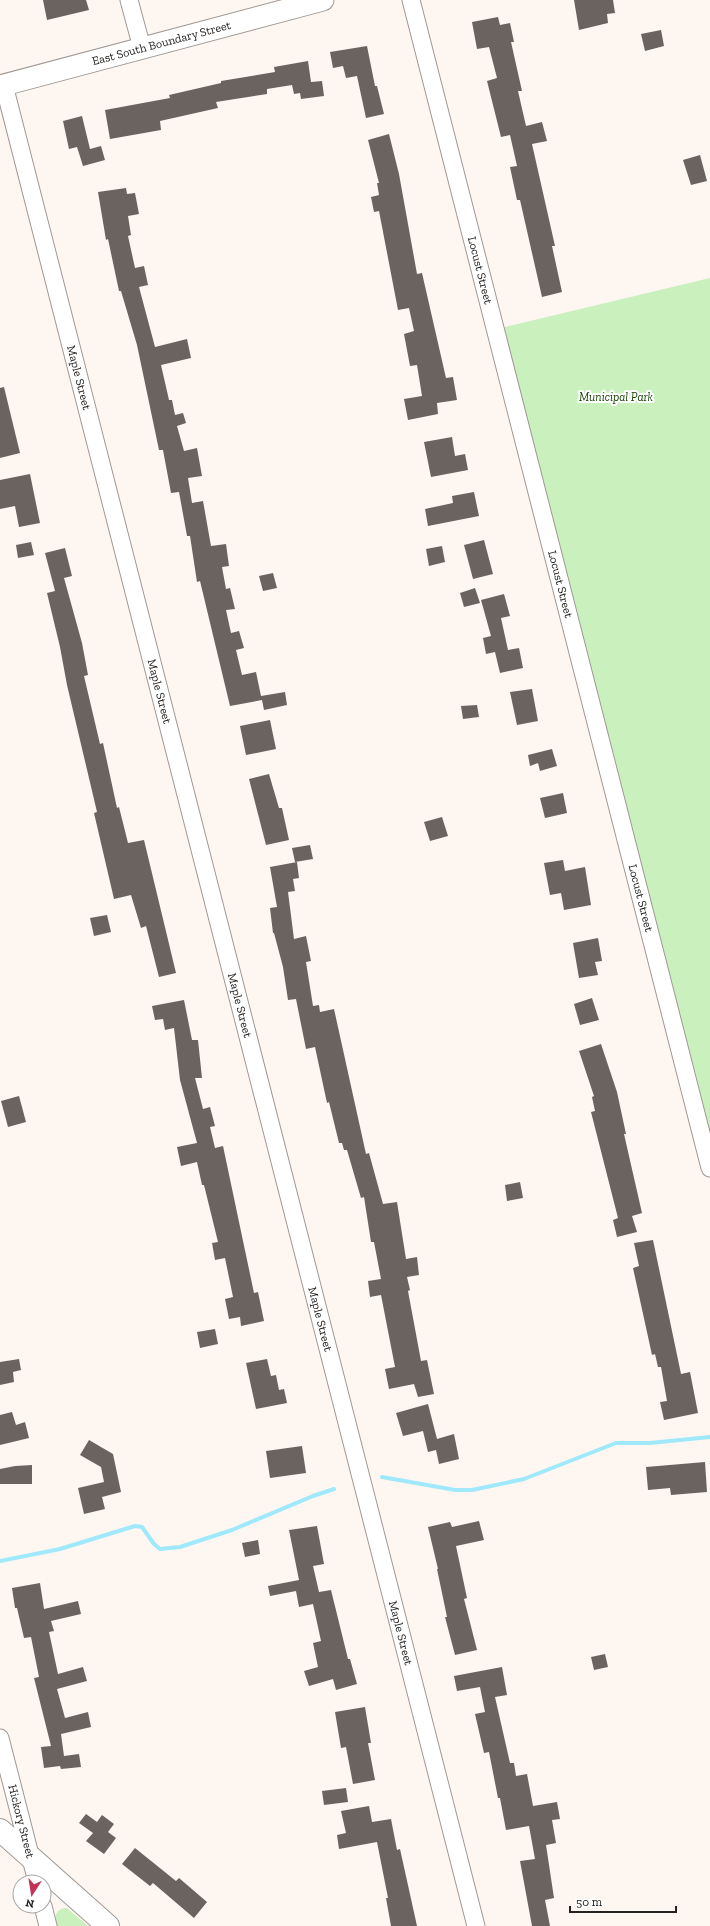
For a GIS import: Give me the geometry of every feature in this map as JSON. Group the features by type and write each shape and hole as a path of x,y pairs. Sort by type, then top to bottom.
{"main road":[{"path":"0,1830 108,1926"}],"street":[{"path":"129,0 142,48"},
{"name":"East South Boundary Street","path":"2,86 323,0"},
{"name":"Locust Street","path":"411,0 710,1168"},
{"name":"Maple Street","path":"2,86 476,1926"},
{"name":"Hickory Street","path":"0,1738 35,1874"},
{"path":"45,1914 48,1926"}],"green space":[{"name":"Municipal Park","path":"710,278 710,1138 501,328"},
{"path":"63,1908 67,1908 88,1926 56,1926 55,1919 58,1911"}],"building":[{"path":"43,0 86,0 89,10 47,20"},
{"path":"574,0 613,0 615,13 607,14 608,23 579,30"},
{"path":"498,17 500,25 510,23 514,42 511,42 522,91 518,91 526,126 542,122 547,141 532,144 555,246 552,246 562,292 542,297 520,200 517,200 510,167 517,166 510,135 501,137 487,81 497,78 489,47 477,49 472,22"},
{"path":"661,30 664,46 645,51 641,34"},
{"path":"367,46 375,86 377,86 384,114 366,118 357,76 346,78 343,66 333,68 330,52"},
{"path":"308,61 311,82 322,81 324,96 301,99 300,93 294,94 292,85 267,89 267,94 216,102 218,108 160,121 161,130 110,139 105,110 170,98 169,95 221,83 221,81 275,72 274,67"},
{"path":"82,116 90,149 101,146 105,160 83,166 77,147 69,149 63,121"},
{"path":"389,134 399,174 417,274 422,273 446,378 453,377 457,400 437,403 438,414 408,420 404,399 422,396 417,365 410,366 404,334 414,331 409,308 398,310 379,211 374,212 371,197 379,195 377,183 379,183 368,140"},
{"path":"700,155 707,181 691,185 683,160"},
{"path":"126,188 127,194 135,193 139,214 128,216 131,235 128,236 135,268 144,266 148,285 139,287 155,347 187,339 191,358 161,365 169,400 172,400 175,415 183,413 186,423 177,426 184,451 197,448 202,476 188,478 192,503 203,501 211,546 226,544 229,566 222,567 226,589 230,588 235,609 226,610 231,633 239,631 244,648 236,650 242,675 256,672 261,696 285,692 287,705 264,710 262,700 230,706 200,581 197,582 190,536 187,536 179,492 171,493 163,450 159,450 137,345 121,291 119,291 108,239 106,240 98,192"},
{"path":"4,387 20,453 0,458 0,388"},
{"path":"452,437 455,456 465,454 468,470 431,477 424,442"},
{"path":"30,474 40,523 19,527 15,506 0,509 0,480"},
{"path":"474,492 479,516 428,526 425,509 453,503 452,496"},
{"path":"484,540 493,574 473,579 464,545"},
{"path":"31,542 34,555 18,558 16,545"},
{"path":"442,546 445,562 429,566 426,549"},
{"path":"65,548 72,576 64,578 82,643 88,675 84,676 100,744 103,743 117,808 119,807 128,843 144,840 176,973 159,977 146,926 141,928 131,895 114,899 94,813 97,812 47,593 55,591 45,553"},
{"path":"273,573 277,588 263,591 259,576"},
{"path":"475,588 480,603 464,607 460,593"},
{"path":"504,594 510,616 501,618 508,650 519,648 523,668 500,673 495,652 486,654 483,638 491,636 481,600"},
{"path":"532,689 538,721 517,725 510,692"},
{"path":"477,705 479,717 463,719 461,706"},
{"path":"270,720 276,749 246,755 240,726"},
{"path":"552,749 557,766 540,771 538,763 530,766 528,755"},
{"path":"269,774 279,808 282,808 289,840 266,845 249,779"},
{"path":"563,793 567,813 545,818 540,798"},
{"path":"442,817 448,836 430,841 424,822"},
{"path":"310,845 313,859 295,862 292,848"},
{"path":"563,860 565,871 585,867 591,905 564,910 561,893 550,895 544,863"},
{"path":"297,862 299,878 293,879 295,891 288,892 294,939 306,936 311,961 306,962 313,1006 319,1005 320,1012 334,1009 366,1154 369,1153 383,1204 397,1202 406,1259 417,1257 419,1275 407,1277 410,1290 408,1291 421,1361 427,1360 434,1394 418,1397 414,1384 389,1389 385,1369 395,1367 381,1295 370,1297 368,1281 381,1279 374,1242 371,1242 364,1197 361,1198 347,1150 344,1150 342,1143 339,1143 329,1102 327,1103 315,1047 306,1049 296,999 288,1000 283,967 273,933 270,908 277,907 270,867"},
{"path":"107,915 111,932 94,936 90,918"},
{"path":"598,938 602,961 595,962 598,975 579,978 573,943"},
{"path":"592,998 599,1020 580,1025 574,1004"},
{"path":"184,1000 192,1040 198,1040 202,1078 195,1078 203,1109 210,1107 215,1126 210,1127 215,1148 223,1146 254,1293 258,1292 264,1321 241,1326 240,1317 229,1319 225,1299 233,1297 225,1258 215,1260 212,1243 218,1242 197,1162 181,1166 177,1147 197,1143 180,1080 174,1028 165,1030 163,1019 155,1020 152,1006"},
{"path":"601,1044 617,1092 626,1134 624,1134 642,1213 632,1216 637,1232 617,1237 613,1220 618,1218 591,1112 595,1111 592,1097 594,1096 579,1051"},
{"path":"19,1096 26,1122 8,1127 1,1101"},
{"path":"520,1182 523,1198 507,1201 505,1185"},
{"path":"653,1240 681,1374 690,1372 698,1413 664,1420 660,1402 667,1401 661,1367 658,1367 655,1354 652,1355 633,1268 639,1266 634,1243"},
{"path":"215,1329 218,1344 200,1348 197,1332"},
{"path":"19,1359 21,1370 13,1372 14,1382 0,1385 0,1362"},
{"path":"267,1359 271,1376 276,1375 279,1390 284,1389 287,1403 256,1409 246,1363"},
{"path":"428,1404 437,1439 454,1434 459,1459 439,1464 436,1450 428,1452 423,1431 403,1436 396,1413"},
{"path":"12,1412 16,1425 25,1422 29,1438 0,1445 0,1415"},
{"path":"89,1440 113,1454 121,1492 102,1497 105,1509 84,1514 78,1488 104,1482 101,1467 80,1455"},
{"path":"302,1446 306,1473 270,1478 266,1451"},
{"path":"705,1462 707,1492 671,1495 670,1488 648,1490 646,1467"},
{"path":"32,1465 32,1484 0,1484 0,1469"},
{"path":"479,1521 484,1540 456,1546 467,1598 464,1599 477,1650 455,1655 445,1617 447,1617 438,1569 428,1527 450,1522 452,1527"},
{"path":"317,1526 324,1564 313,1566 319,1592 331,1590 348,1659 350,1659 357,1684 336,1690 333,1679 309,1686 304,1671 318,1667 313,1643 321,1641 313,1604 299,1607 296,1591 270,1596 268,1586 299,1580 289,1530"},
{"path":"258,1540 260,1554 245,1557 242,1543"},
{"path":"40,1583 44,1609 78,1601 81,1614 51,1621 54,1631 49,1632 58,1674 83,1667 87,1681 57,1689 65,1718 88,1712 91,1727 61,1734 64,1756 79,1754 81,1767 61,1769 60,1766 44,1768 41,1747 51,1746 34,1678 39,1677 31,1637 24,1638 17,1608 15,1608 12,1588"},
{"path":"605,1654 608,1667 594,1670 591,1657"},
{"path":"502,1667 507,1695 495,1697 510,1763 514,1763 516,1776 527,1774 533,1806 557,1802 560,1819 552,1820 556,1843 546,1845 554,1898 545,1900 550,1926 532,1926 520,1861 535,1859 529,1826 506,1830 489,1752 484,1753 475,1714 485,1712 480,1687 457,1691 454,1676"},
{"path":"365,1707 371,1743 368,1743 375,1780 353,1784 346,1747 341,1748 335,1712"},
{"path":"346,1788 348,1802 324,1805 322,1791"},
{"path":"369,1806 372,1822 391,1819 397,1850 400,1849 417,1926 391,1926 386,1898 388,1898 377,1842 339,1849 337,1835 346,1833 341,1811"},
{"path":"86,1814 97,1822 102,1815 114,1824 108,1832 116,1838 104,1854 86,1841 93,1833 79,1823"},
{"path":"135,1848 176,1881 179,1878 207,1902 194,1918 153,1883 150,1886 122,1864"}],"waterway":[{"path":"382,1477 455,1490 472,1490 524,1479 616,1443 650,1443 710,1437"},
{"path":"0,1561 60,1549 135,1526 142,1527 154,1544 160,1549 180,1547 232,1530 313,1496 334,1489"}]}
